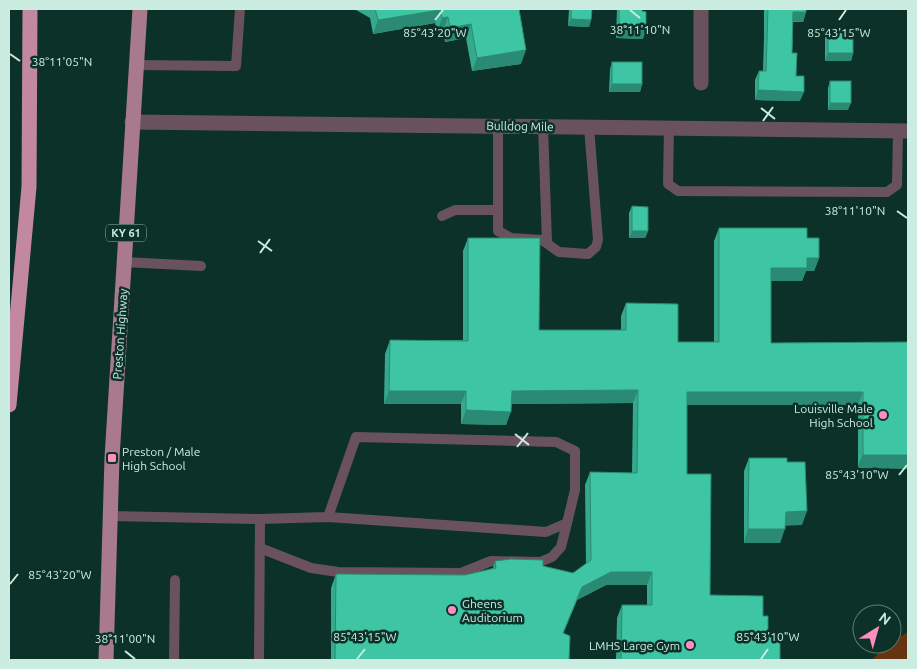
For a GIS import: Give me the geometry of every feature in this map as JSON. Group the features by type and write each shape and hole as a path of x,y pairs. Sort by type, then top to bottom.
{"highway":[{"path":"9,405 28,187 30,9"}],"main road":[{"name":"Preston Highway","path":"106,660 110,516 140,9"}],"street":[{"path":"701,9 701,83"},
{"name":"Bulldog Mile","path":"132,122 903,131"}],"lane":[{"path":"136,65 236,66 240,9"},
{"path":"498,126 497,225 502,235 511,238 542,240 558,252 588,254 596,247 598,240 589,127"},
{"path":"543,126 547,243"},
{"path":"669,128 668,184 678,191 887,192 897,185 903,131"},
{"path":"442,216 455,210 497,210"},
{"path":"124,262 201,266"},
{"path":"260,548 311,568 338,572 461,573 491,561 540,562 552,557 561,547 575,490 575,451 556,442 356,437 328,518"},
{"path":"110,516 260,519 328,518 546,532 567,523"},
{"path":"259,660 260,519"},
{"path":"174,660 175,580"}],"shaded area":[{"path":"908,632 908,660 872,660 878,654 902,654 902,635"}],"building":[{"path":"375,9 519,9 526,50 477,58 471,24 450,28 448,17 442,18 440,10 378,20"},
{"path":"571,9 592,9 591,20 571,19"},
{"path":"619,9 642,9 642,11 646,12 646,31 619,31"},
{"path":"768,9 806,9 806,12 793,12 792,53 797,53 796,76 804,76 804,92 758,90 759,71 766,71"},
{"path":"828,29 853,29 853,53 828,53"},
{"path":"612,62 642,62 642,84 612,84"},
{"path":"830,81 851,81 851,103 830,103"},
{"path":"632,206 648,207 648,231 632,231"},
{"path":"719,228 807,228 807,238 819,238 819,258 807,258 807,268 771,268 771,343 908,342 908,455 863,455 863,392 687,392 687,474 711,474 710,595 763,596 763,616 768,616 768,635 780,635 780,660 621,660 622,605 652,605 652,572 611,572 582,587 563,633 570,636 569,660 335,660 336,574 465,575 496,568 495,561 511,559 543,560 543,566 573,573 591,560 590,472 637,473 638,390 512,391 511,412 466,410 466,391 389,391 390,340 468,341 468,238 540,238 539,330 626,330 626,303 678,304 678,342 719,342"},
{"path":"749,458 787,458 787,462 805,462 807,511 786,512 785,529 748,529"}],"place":[{"name":"Louisville Male High School","path":"883,415"},
{"name":"Preston / Male High School","path":"112,458"},
{"name":"Gheens Auditorium","path":"452,610"},
{"name":"LMHS Large Gym","path":"690,645"}]}
